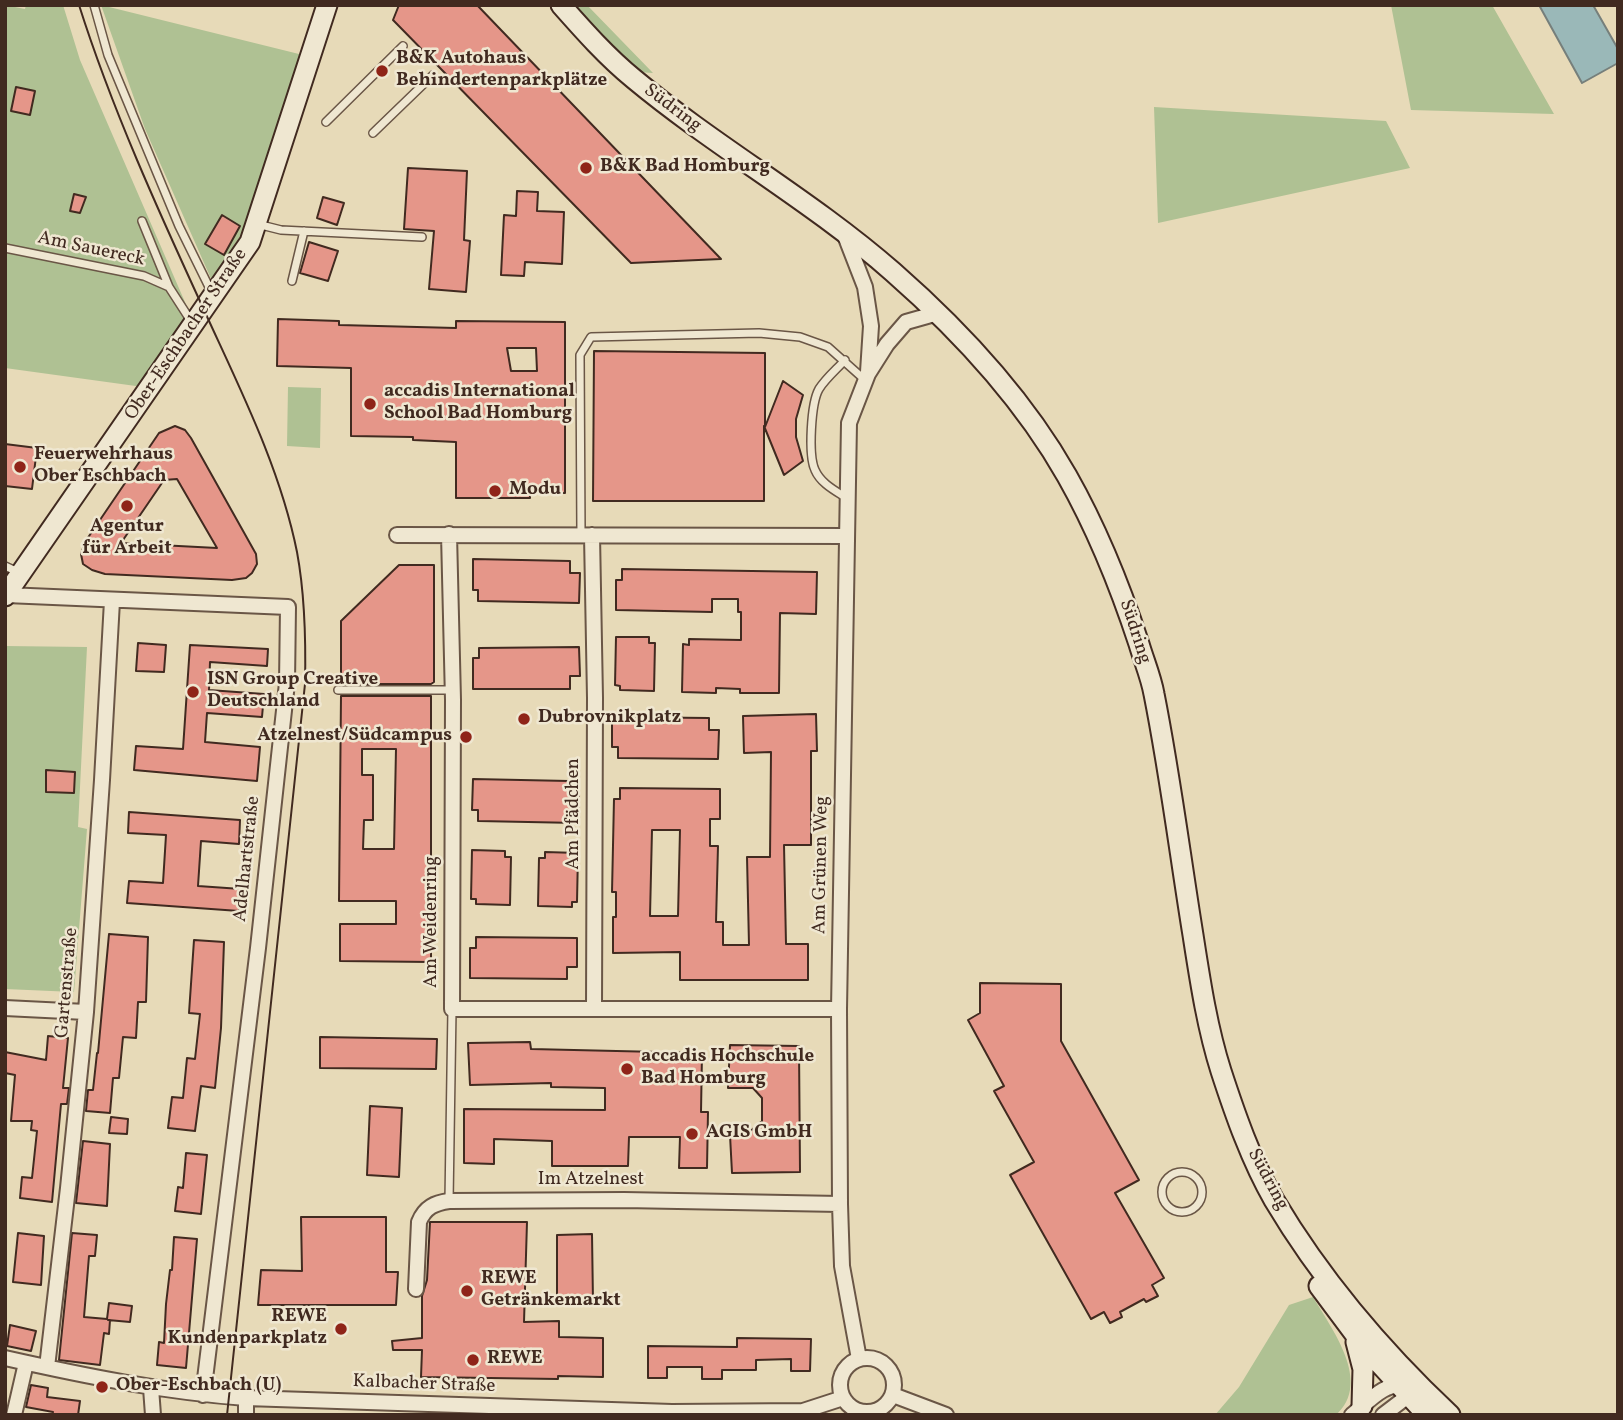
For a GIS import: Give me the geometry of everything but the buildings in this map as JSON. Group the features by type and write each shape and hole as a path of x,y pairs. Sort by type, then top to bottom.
{"main road":[{"name":"Ober-Eschbacher Straße","path":"6,596 14,570 190,331 250,242 327,5"},
{"name":"Südring","path":"561,5 601,49 633,78 844,233 891,270 938,313 975,351 1005,388 1066,474 1102,546 1123,598 1153,689 1204,1001 1221,1069 1248,1146 1273,1198 1406,1386 1448,1413"},
{"path":"1273,1198 1305,1264 1354,1334 1406,1386 1427,1415"},
{"path":"1354,1334 1363,1368 1357,1410"}],"street":[{"name":"Am Grünen Weg","path":"844,233 865,287 871,326 866,377"},
{"name":"Am Grünen Weg","path":"859,1359 842,1266 840,1203 839,1009 849,423 866,377 887,344 906,322 938,313"},
{"name":"Am Weidenring","path":"449,534 452,1009 839,1009"},
{"path":"397,535 847,536"},
{"name":"Am Pfädchen","path":"587,535 595,698 594,1009"},
{"name":"Adelhartstraße","path":"6,596 288,607 287,683 203,1395"},
{"name":"Gartenstraße","path":"47,1367 86,1012 112,601"},
{"path":"5,1008 86,1012"},
{"path":"416,1289 419,1222 434,1204 449,1201"},
{"name":"Im Atzelnest","path":"449,1201 840,1203"},
{"name":"Kalbacher Straße","path":"5,1358 151,1388 203,1395 502,1411 672,1414 803,1411 843,1398"},
{"path":"859,1359 876,1360 890,1370 894,1378 893,1395 883,1408 867,1413 851,1407 843,1398 841,1380 845,1371 859,1359"},
{"path":"13,1415 26,1363"},
{"path":"1357,1410 1387,1388 1406,1386"},
{"path":"1383,1415 1406,1386"},
{"path":"151,1388 153,1415"},
{"path":"893,1395 946,1415"},
{"path":"246,1398 246,1415"}],"lane":[{"path":"94,5 108,55 179,226 214,297"},
{"path":"326,122 403,46"},
{"path":"373,133 433,75"},
{"name":"Am Sauereck","path":"142,221 169,287 189,318 190,331"},
{"path":"257,224 281,230 422,237"},
{"path":"292,281 304,231"},
{"name":"Am Sauereck","path":"5,248 110,267 144,276 169,287"},
{"path":"587,535 580,355 591,337 759,333 800,337 828,346 866,377"},
{"path":"845,360 820,388 813,404 812,446 814,469 824,483 848,499"},
{"path":"338,690 452,690"},
{"path":"449,1201 452,1009"},
{"path":"1186,1172 1200,1182 1202,1197 1189,1211 1173,1210 1163,1199 1163,1186 1172,1175 1186,1172"}],"green space":[{"path":"5,5 25,9 26,5 63,5 80,60 191,316 143,387 5,368"},
{"path":"101,5 303,55 245,228 212,281 145,129"},
{"path":"573,5 587,5 653,73 638,72 585,21"},
{"path":"1391,5 1492,5 1554,114 1411,110"},
{"path":"1154,107 1386,121 1410,168 1158,223"},
{"path":"288,387 321,388 320,448 287,446"},
{"path":"5,646 87,647 78,827 87,829 74,992 5,989"},
{"path":"1313,1297 1338,1339 1350,1371 1351,1387 1346,1402 1336,1415 1215,1415 1239,1387 1289,1305"}],"water":[{"path":"1539,5 1593,5 1618,49 1618,63 1582,83"}],"tram line":[{"path":"79,5 137,159 269,458 290,520 302,585 305,684 227,1415"}],"place":[{"name":"B&K Autohaus Behindertenparkplätze","path":"382,71"},
{"name":"B&K Bad Homburg","path":"586,168"},
{"name":"accadis International School Bad Homburg","path":"370,404"},
{"name":"Feuerwehrhaus Ober Eschbach","path":"20,467"},
{"name":"Modu","path":"495,491"},
{"name":"Agentur für Arbeit","path":"127,506"},
{"name":"ISN Group Creative Deutschland","path":"193,692"},
{"name":"Dubrovnikplatz","path":"524,719"},
{"name":"Atzelnest/Südcampus","path":"466,737"},
{"name":"accadis Hochschule Bad Homburg","path":"627,1069"},
{"name":"AGIS GmbH","path":"692,1134"},
{"name":"REWE Getränkemarkt","path":"467,1291"},
{"name":"REWE Kundenparkplatz","path":"341,1329"},
{"name":"REWE","path":"473,1360"},
{"name":"Ober-Eschbach (U)","path":"102,1387"}]}
